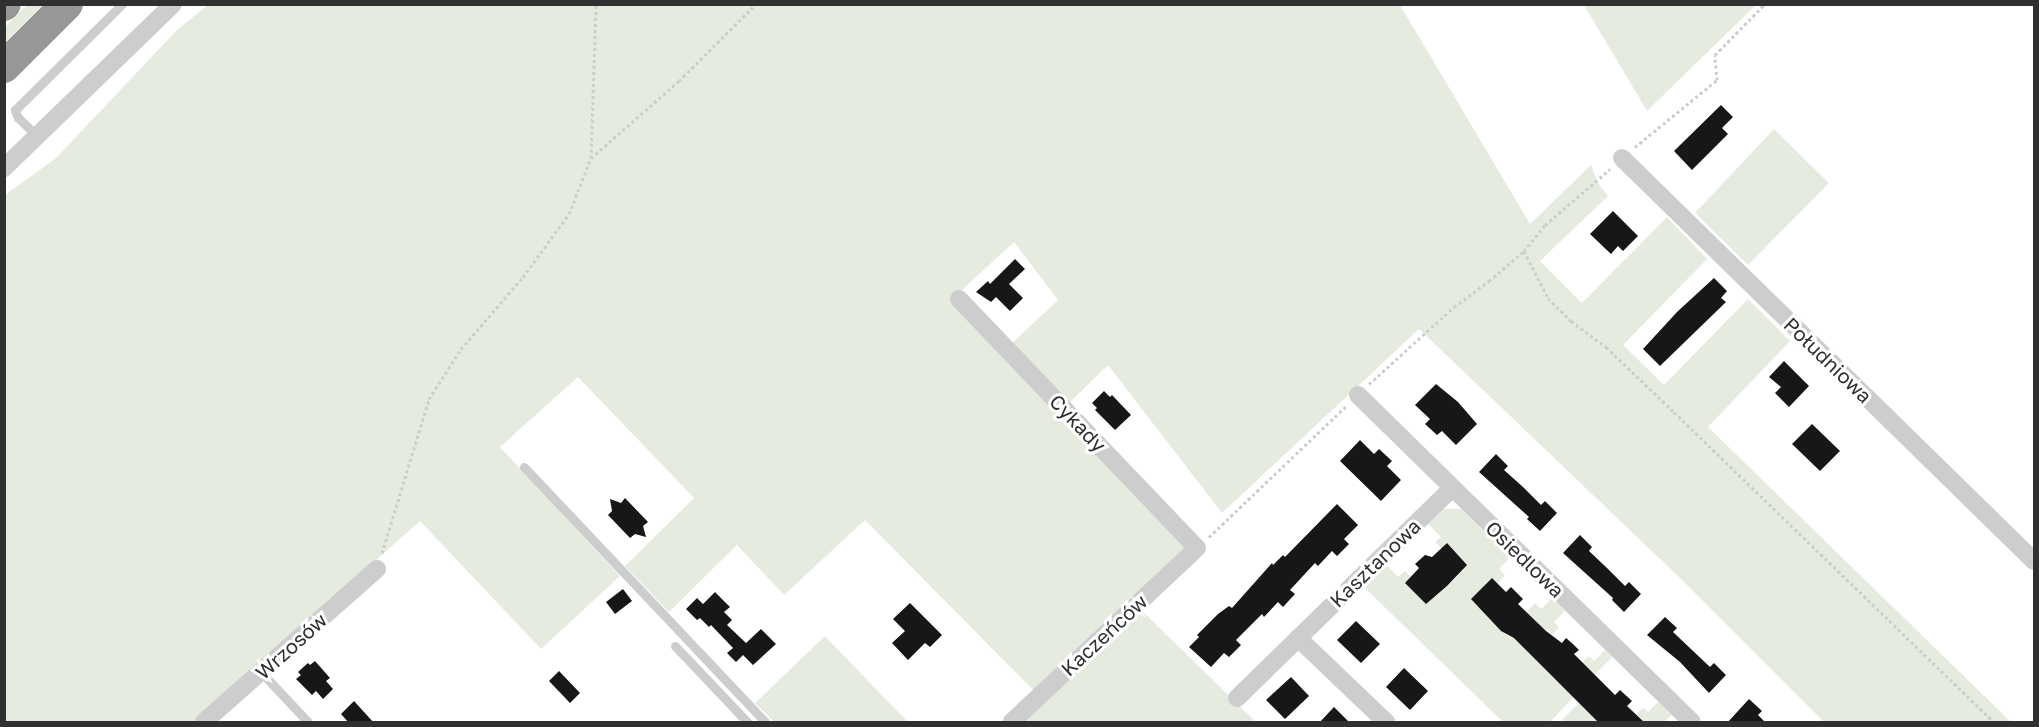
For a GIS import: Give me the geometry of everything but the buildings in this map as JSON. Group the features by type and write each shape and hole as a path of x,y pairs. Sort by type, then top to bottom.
{"highway":[{"path":"4,67 67,4"}],"street":[{"path":"4,168 173,4"},
{"name":"Południowa","path":"1622,158 2034,561"},
{"name":"Cykady","path":"959,299 1197,548"},
{"name":"Osiedlowa","path":"1358,395 1692,723"},
{"name":"Kasztanowa","path":"1237,698 1452,488"},
{"name":"Kaczeńców","path":"1011,723 1197,548"},
{"name":"Wrzosów","path":"204,723 377,569"},
{"path":"1298,638 1386,723"}],"lane":[{"path":"38,137 18,118 15,110 122,4"},
{"path":"524,467 765,723"},
{"path":"675,646 747,723"},
{"path":"261,672 308,723"}],"path":[{"path":"377,569 429,399 461,349 523,277 569,214 591,158 596,4"},
{"path":"679,4 700,4"},
{"path":"591,158 679,81 756,4"},
{"path":"1765,4 1714,55 1717,80 1545,225 1524,251 1548,298 1640,380 1994,723"}],"shaded area":[{"path":"209,4 1400,5 1530,224 1591,165 1598,183 1608,196 1540,261 1582,303 1667,217 1707,259 1623,345 1664,385 1748,299 1790,341 1708,427 2011,722 1824,722 1680,578 1419,329 1222,513 1108,365 1068,404 1010,345 1058,300 1014,242 950,301 1188,544 1035,692 865,520 784,595 737,545 669,612 625,566 694,498 578,377 500,447 620,576 541,649 420,521 194,722 5,722 5,195 56,158 177,30"},
{"path":"27,5 42,5 5,42 5,27"},
{"path":"1584,5 1756,5 1647,111"},
{"path":"1774,129 1829,183 1748,265 1695,213"},
{"path":"1444,509 1461,509 1510,557 1499,569 1505,575 1497,584 1491,578 1472,599 1501,631 1512,639 1532,618 1527,612 1535,603 1541,609 1552,598 1565,611 1554,622 1559,627 1553,634 1547,629 1527,650 1556,681 1588,669 1582,662 1589,656 1594,661 1605,650 1612,657 1550,722 1503,722 1365,588 1386,564 1398,577 1405,571 1411,577 1405,583 1436,596 1458,576 1447,543 1441,548 1435,542 1441,537 1428,524"},
{"path":"1140,609 1256,722 1016,722"},
{"path":"825,636 908,722 774,722 755,703"},
{"path":"1580,702 1599,722 1560,722"},
{"path":"1658,702 1672,715 1664,722 1640,722 1642,720 1636,714 1643,708 1648,712"}]}
